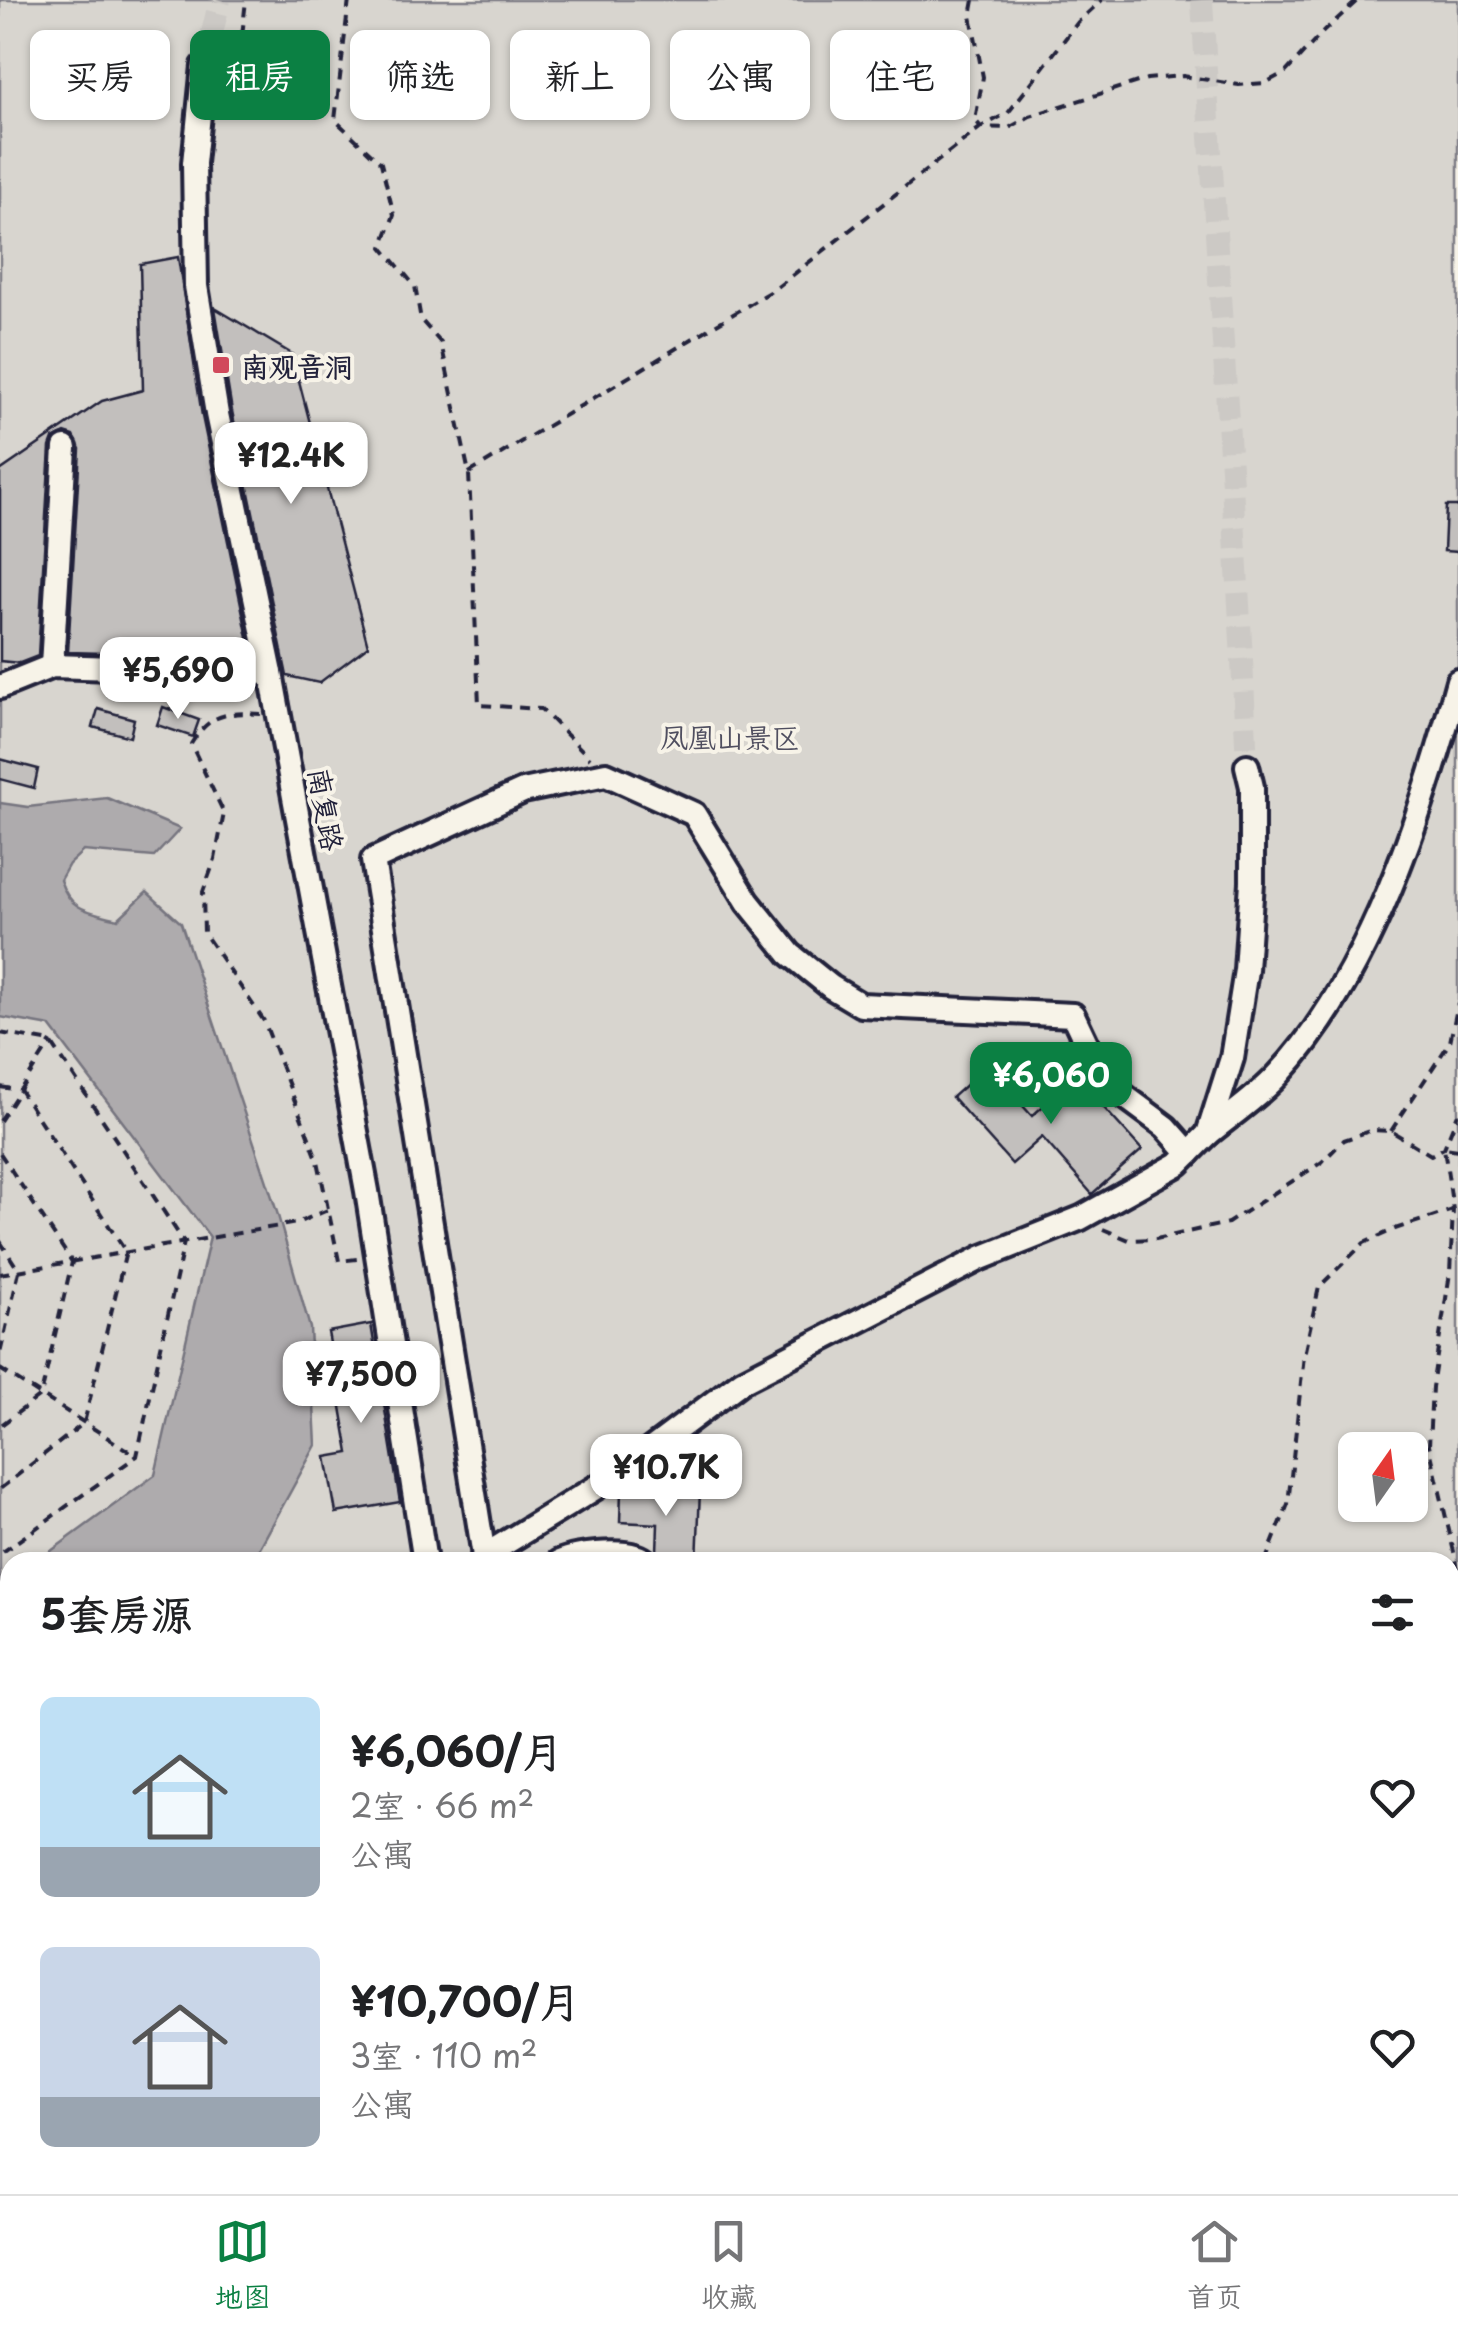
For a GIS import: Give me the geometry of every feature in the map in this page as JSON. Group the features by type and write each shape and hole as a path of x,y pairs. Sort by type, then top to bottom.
{"street":[{"name":"南复路","path":"198,120 194,162 196,286 377,1257 423,1552"},
{"path":"52,666 65,448"},
{"path":"0,687 52,666 271,673"},
{"path":"493,1552 618,1474 742,1382 981,1258 1081,1218 1178,1164 1277,1076 1335,1003 1384,900 1439,752 1458,682"},
{"path":"1208,1134 1232,1058 1246,970 1252,882 1252,787 1247,766"},
{"path":"481,1552 373,860 523,790 606,774 694,814 758,915 790,954 832,987 861,1005 1073,1015 1104,1081 1166,1127 1190,1153"}],"path":[{"path":"243,30 246,0"},
{"path":"349,0 336,120 381,163 394,214 382,247 415,286 421,320 442,343 469,473 479,706 541,710 606,774"},
{"path":"974,0 971,16 983,77 975,120 981,127 1009,128 1030,116 1147,79 1183,76 1239,85 1266,83 1286,72 1358,0"},
{"path":"469,473 776,289 981,127 1008,113 1078,22 1102,0"},
{"path":"278,714 229,712 202,726 191,744 224,813 215,859 203,892 204,933 264,1022 318,1161 339,1261 377,1257"},
{"path":"1391,1131 1450,1042 1458,1003"},
{"path":"0,1033 51,1042 184,1242 137,1456 3,1552"},
{"path":"0,1121 51,1042"},
{"path":"0,1087 20,1090 126,1252 84,1422 0,1489"},
{"path":"1454,1552 1428,1445 1432,1387 1450,1274 1453,1210 1444,1148 1458,1114"},
{"path":"1081,1218 1129,1240 1156,1240 1228,1224 1322,1162 1344,1140 1372,1130 1391,1131 1431,1156 1444,1148 1458,1150"},
{"path":"0,1153 72,1262 41,1395 0,1426"},
{"path":"0,1274 296,1223 330,1209"},
{"path":"1270,1552 1288,1504 1304,1355 1319,1287 1364,1243 1453,1210"},
{"path":"0,1241 19,1271 0,1354"},
{"path":"0,1369 137,1456"}],"green space":[{"name":"凤凰山景区","path":"0,0 1458,0 1458,1552 0,1552"}],"shaded area":[{"path":"107,798 180,829 154,857 83,851 60,880 70,898 90,912 118,919 147,892 181,923 277,1212 310,1328 316,1445 257,1552 50,1552 155,1475 210,1237 50,1026 0,1017 0,803 28,807"}],"building":[{"path":"178,257 202,416 252,657 68,652 80,449 74,436 65,433 53,439 50,447 38,656 20,663 0,661 0,471 102,401 143,390 140,264"},
{"path":"215,308 292,354 368,646 319,683 287,676 232,411"},
{"path":"1446,506 1458,506 1458,552 1444,551"},
{"path":"163,707 199,720 193,737 157,725"},
{"path":"98,709 134,719 130,737 93,727"},
{"path":"0,759 38,769 34,788 0,779"},
{"path":"987,1066 1032,1116 1076,1077 1142,1150 1092,1194 1042,1137 1012,1164 952,1097"},
{"path":"371,1324 400,1502 336,1513 326,1457 349,1453 328,1332"},
{"path":"621,1490 700,1490 697,1552 657,1552 658,1524 620,1522"}],"tunnel":[{"path":"213,30 220,0"},
{"path":"1202,0 1247,766"}],"place":[{"name":"南观音洞","path":"221,365"}]}
